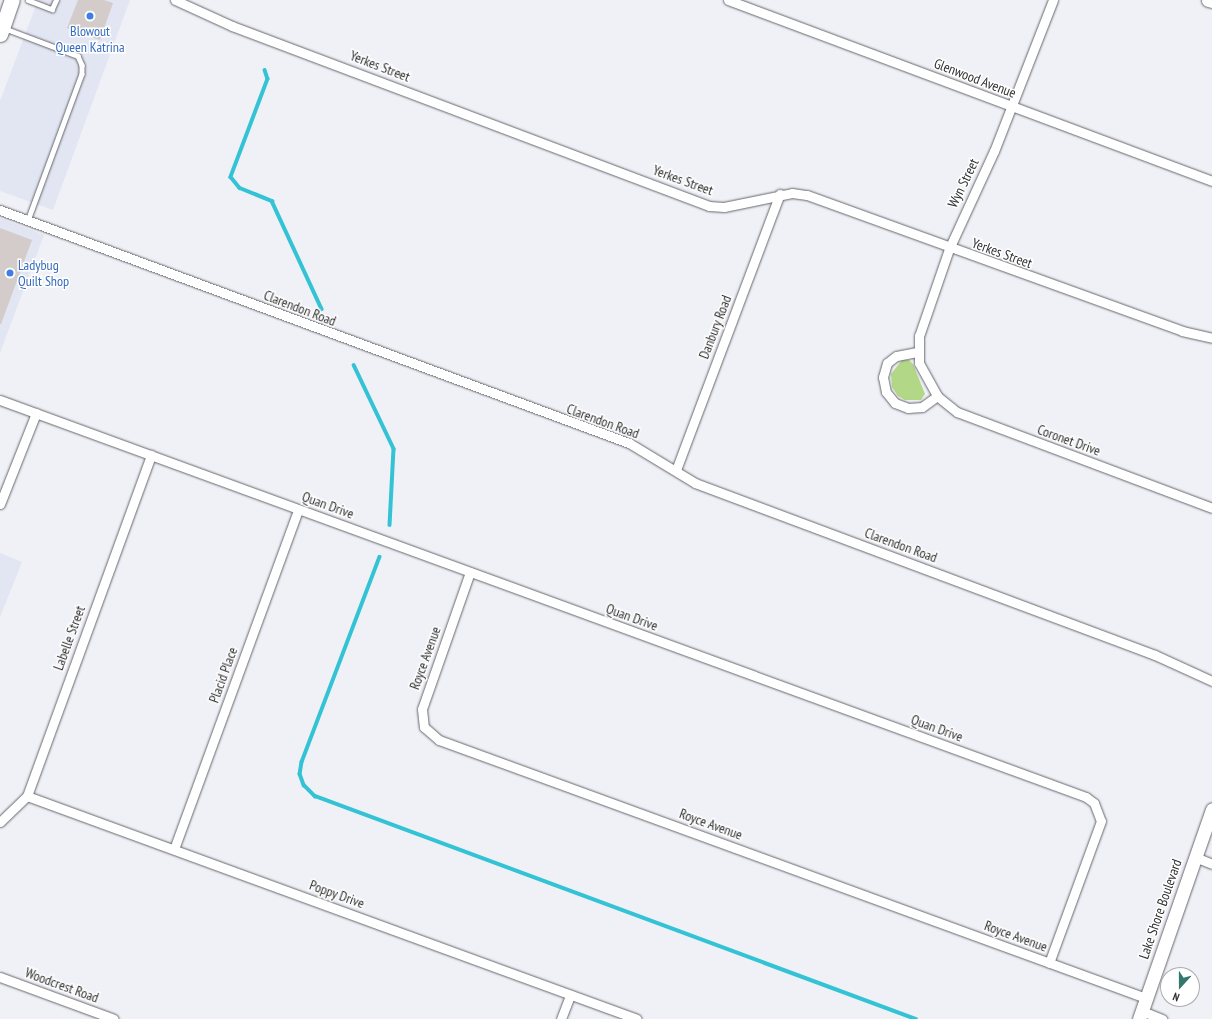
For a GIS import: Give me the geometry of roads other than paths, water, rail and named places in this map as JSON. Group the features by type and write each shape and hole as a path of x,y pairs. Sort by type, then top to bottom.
{"main road":[{"path":"1,30 12,0"}],"street":[{"name":"Yerkes Street","path":"175,0 232,26 709,206 724,207 780,194 806,195 949,249 1182,331 1212,338"},
{"name":"Glenwood Avenue","path":"728,0 1212,181"},
{"name":"Wyn Street","path":"917,352 924,316 949,249 1013,107 1053,0"},
{"path":"1208,0 1212,1"},
{"name":"Danbury Road","path":"676,470 780,194"},
{"name":"Clarendon Road","path":"0,210 629,443 676,470 695,483 1155,655 1212,681"},
{"path":"917,352 896,356 887,364 883,377 886,392 895,403 908,408 922,407 937,396"},
{"name":"Coronet Drive","path":"917,352 927,380 937,396 956,412 1212,508"},
{"name":"Quan Drive","path":"0,400 1086,797 1099,812 1098,832 1049,963"},
{"path":"0,504 36,413"},
{"name":"Labelle Street","path":"0,822 27,796 151,455"},
{"name":"Placid Place","path":"174,849 298,510"},
{"name":"Royce Avenue","path":"470,572 422,709 421,720 431,735 1146,998"},
{"name":"Poppy Drive","path":"27,796 637,1019"},
{"name":"Lake Shore Boulevard","path":"1140,1015 1212,809"},
{"path":"1195,858 1212,864"},
{"name":"Woodcrest Road","path":"0,977 114,1019"},
{"path":"561,1019 570,995"},
{"path":"1140,1015 1162,1019"}],"lane":[{"path":"28,0 52,9 56,0"},
{"path":"1,30 78,56 82,65 77,88 28,220"}],"waterway":[{"path":"265,70 268,79 231,177 240,188 272,201 322,309"},
{"path":"354,365 394,449 390,525"},
{"path":"380,557 302,762 300,774 304,785 315,796 916,1019"}],"place":[{"name":"Blowout Queen Katrina","path":"90,16"},
{"name":"Ladybug Quilt Shop","path":"10,273"}]}
